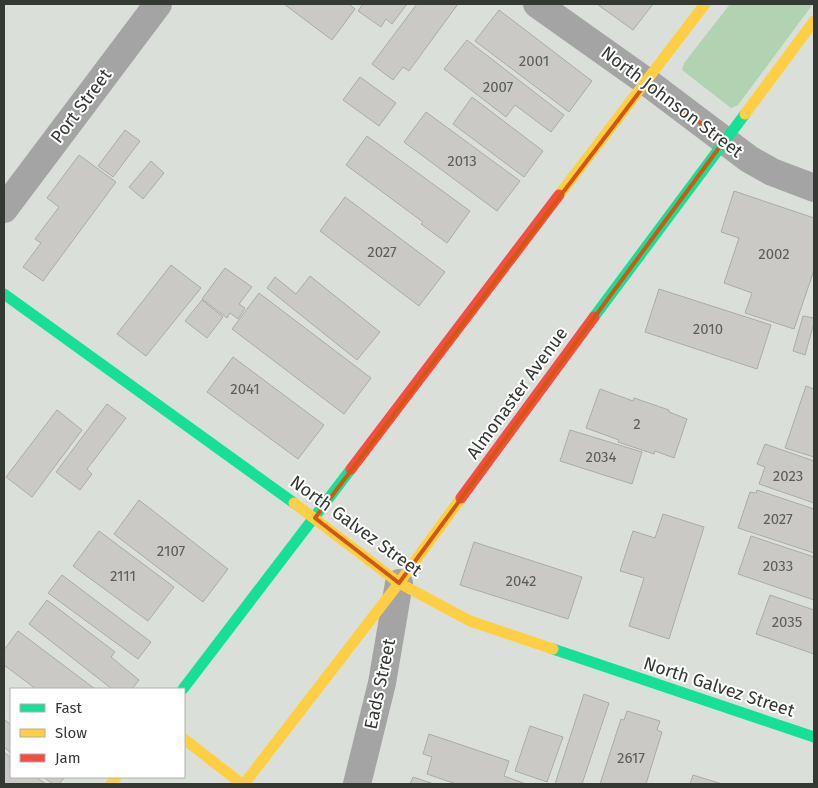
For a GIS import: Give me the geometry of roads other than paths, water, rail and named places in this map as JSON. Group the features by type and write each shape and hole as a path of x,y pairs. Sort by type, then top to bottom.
{"street":[{"name":"Port Street","path":"4,209 158,4"},
{"name":"North Johnson Street","path":"537,4 647,82 750,159 772,172 814,188"},
{"path":"184,688 705,4"},
{"name":"Almonaster Avenue","path":"243,784 399,583 814,21"},
{"name":"North Galvez Street","path":"4,294 315,518 399,583 470,621 814,737"},
{"name":"Eads Street","path":"357,784 382,683 399,583"},
{"path":"185,740 243,784"}]}
